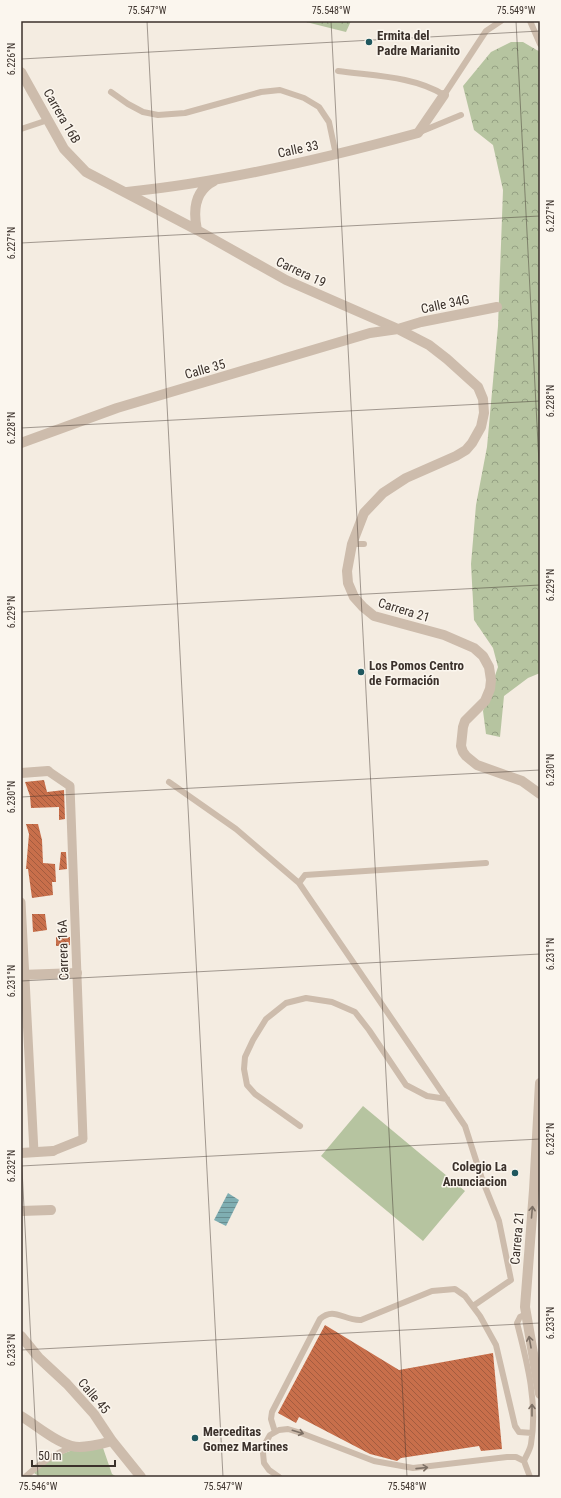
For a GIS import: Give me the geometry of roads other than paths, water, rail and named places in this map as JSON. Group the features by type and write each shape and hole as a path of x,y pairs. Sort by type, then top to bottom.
{"street":[{"name":"Carrera 16B","path":"21,72 64,149 86,172 127,192"},
{"path":"418,133 447,91"},
{"name":"Calle 33","path":"127,192 165,188 217,179 336,155 418,133"},
{"path":"197,230 194,218 196,200 202,189 217,179"},
{"name":"Carrera 19","path":"127,192 286,280 398,329"},
{"name":"Calle 34G","path":"398,329 421,322 497,307"},
{"name":"Calle 35","path":"21,443 117,408 370,333 398,329"},
{"name":"Carrera 21","path":"398,329 429,345 478,387 483,400 484,413 481,426 472,443 466,450 456,456 406,478 383,493 364,513 352,544 347,571 348,583 354,597 374,616 444,635 474,648 483,656 489,667 491,680 490,689 485,701 465,722 461,746 463,752 476,765 522,780 540,794"},
{"path":"21,773 48,771"},
{"name":"Carrera 16A","path":"48,771 70,786 83,1138 53,1151"},
{"path":"21,902 23,975 34,1152"},
{"path":"23,975 77,973"},
{"name":"Carrera 21","path":"540,1083 534,1190 524,1307 540,1394"},
{"path":"21,1153 53,1151"},
{"path":"21,1211 51,1210"},
{"name":"Calle 45","path":"21,1336 39,1358 67,1384 94,1414 112,1441 141,1477"},
{"path":"21,1416 56,1439 73,1447 103,1444 112,1441"}],"lane":[{"path":"338,71 398,79 447,91 486,31 501,21"},
{"path":"530,21 540,44"},
{"path":"111,92 143,112 158,115 185,113 261,92 280,90 304,98 319,108 329,122 336,155"},
{"path":"418,133 461,116"},
{"path":"21,129 48,120"},
{"path":"352,544 364,544"},
{"path":"169,782 236,829 299,883 465,1126 482,1179 499,1221 511,1280 473,1306"},
{"path":"299,883 305,875 486,862"},
{"path":"300,1126 255,1094 247,1085 244,1069 245,1057 253,1040 266,1019 286,1003 306,998 332,1002 354,1012 369,1030 406,1085 427,1096 447,1099"},
{"path":"275,1432 271,1419 272,1412 320,1320 325,1315 336,1313 347,1319 361,1320 420,1294 432,1290 443,1289 455,1290 465,1296 480,1316 496,1345 515,1426 519,1432 532,1433"},
{"path":"524,1461 531,1445 532,1401 530,1378 517,1323 520,1317 526,1314"},
{"path":"279,1477 269,1470 264,1463 263,1453 270,1435 278,1430 295,1431 374,1461 394,1466 413,1468 507,1456 516,1457 524,1461 530,1477"},
{"path":"26,1477 42,1462 62,1450 73,1447"}],"water":[{"path":"228,1193 239,1200 226,1226 214,1220"}],"place":[{"name":"Ermita del Padre Marianito","path":"369,42"},
{"name":"Los Pomos Centro de Formación","path":"361,672"},
{"name":"Colegio La Anunciacion","path":"515,1173"},
{"name":"Merceditas Gomez Martines","path":"195,1438"}]}
